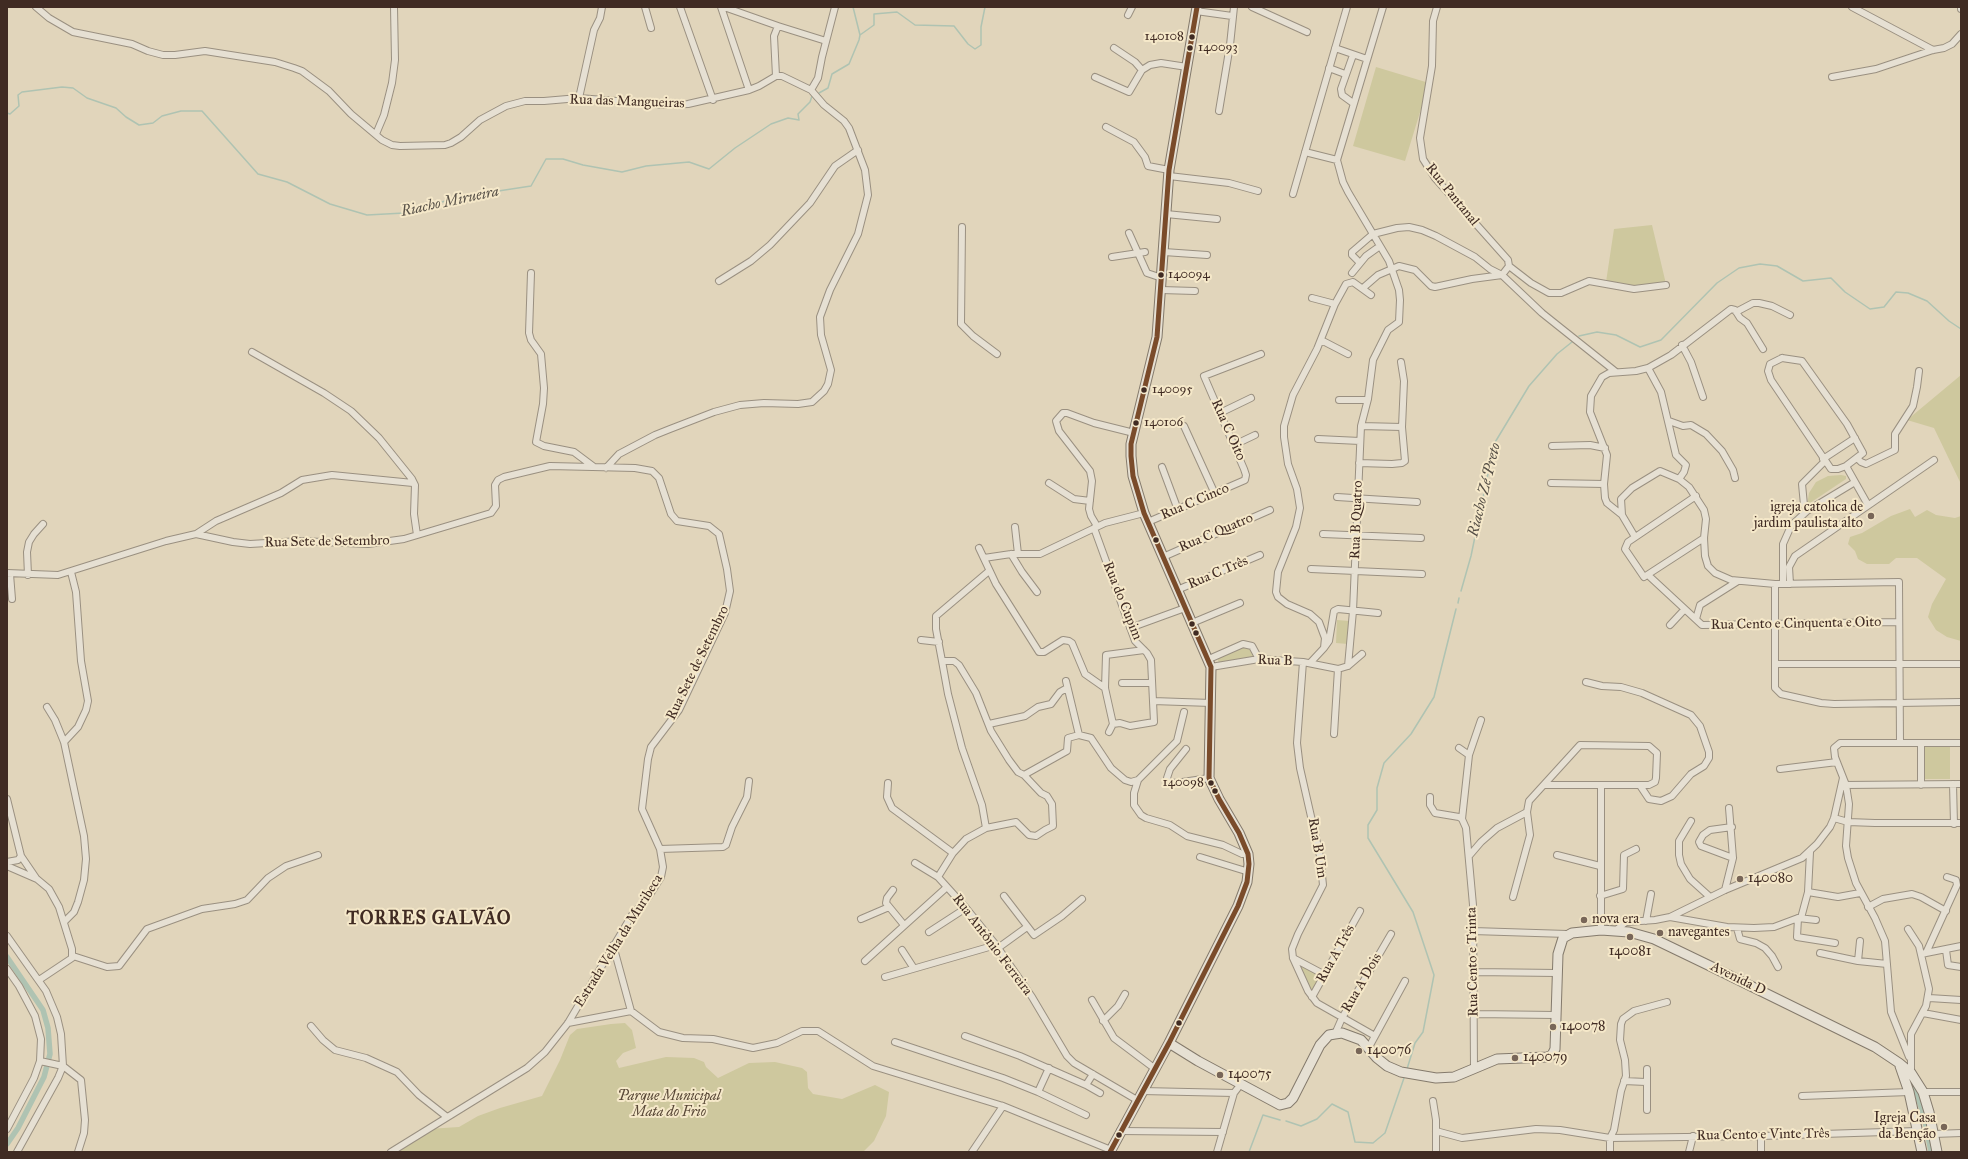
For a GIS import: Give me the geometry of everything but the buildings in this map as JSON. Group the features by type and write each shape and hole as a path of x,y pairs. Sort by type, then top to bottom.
{"main road":[{"path":"1110,1151 1169,1043 1243,896 1249,872 1248,854 1239,833 1219,799 1210,779 1210,663 1144,513 1133,476 1131,444 1155,348 1162,278 1169,173 1197,9"},
{"name":"Avenida D","path":"1567,934 1601,930 1629,932 1661,942 1875,1047 1899,1063 1910,1073 1923,1092 1938,1152"},
{"path":"1169,1043 1198,1061 1276,1103 1284,1105 1293,1098 1320,1045 1332,1034 1342,1033 1361,1040 1369,1047 1377,1058 1387,1066 1411,1074 1448,1078 1497,1059 1539,1058 1552,1055 1555,1049 1557,973 1560,943 1567,934"},
{"path":"1899,1063 1909,1092 1916,1131 1922,1152"}],"street":[{"name":"Rua das Mangueiras","path":"36,7 49,18 73,32 132,44 153,52 176,55 204,50 285,64 302,72 324,86 351,114 392,145 445,145 461,137 480,120 515,103 579,98 666,105 688,104 713,100 749,90 776,76"},
{"path":"376,134 384,115 392,82 395,60 394,7"},
{"path":"579,98 594,30 600,18 602,7"},
{"path":"645,7 651,28"},
{"path":"680,7 713,100"},
{"path":"721,7 749,90"},
{"path":"724,7 826,41"},
{"path":"811,90 818,78 835,7"},
{"path":"1128,15 1132,7"},
{"path":"1219,111 1227,64 1234,7"},
{"path":"1252,7 1307,32"},
{"path":"1293,194 1347,7"},
{"path":"1383,7 1337,160 1345,187 1392,269"},
{"name":"Rua Pantanal","path":"1437,7 1433,21 1432,66 1420,138 1423,159 1435,178 1508,260 1509,266"},
{"path":"1855,8 1933,50"},
{"path":"1197,9 1232,16"},
{"path":"606,468 619,454 655,434 714,412 753,403 805,404 812,402 824,391 830,377 831,370 821,335 820,317 830,290 858,234 868,195 865,170 858,150 844,121 824,105 811,90 782,76 776,76 774,36 778,26"},
{"path":"1832,77 1876,69 1948,46 1961,34"},
{"path":"1114,48 1131,59 1142,70"},
{"path":"1335,48 1367,59"},
{"path":"1352,55 1341,90 1342,95 1353,103"},
{"path":"1095,77 1129,92 1142,70 1155,63 1187,67"},
{"path":"1329,68 1346,74"},
{"path":"1106,127 1134,142 1145,157 1148,166 1169,173 1229,183 1258,191"},
{"path":"719,281 751,261 770,245 810,203 834,166 858,150"},
{"path":"1305,152 1337,160"},
{"path":"1166,214 1217,218"},
{"path":"962,227 961,324 973,336 997,354"},
{"path":"1359,262 1352,255 1352,252 1373,234 1397,228 1422,230 1475,257 1490,269 1502,275 1542,313 1616,372"},
{"path":"1129,233 1147,273 1162,278"},
{"path":"1352,273 1359,262 1380,246"},
{"path":"1112,257 1146,252"},
{"path":"1164,252 1207,255"},
{"path":"1363,288 1378,275 1399,266 1415,270 1431,286 1435,287 1472,279 1502,275 1509,266 1531,283 1549,293 1560,293 1589,281 1634,289 1666,285"},
{"name":"Rua B Quatro","path":"1348,666 1353,611 1361,426 1368,400 1373,360 1388,330 1399,322 1399,290 1392,269"},
{"path":"531,273 529,333 531,340 541,354 544,388 543,404 536,442 544,446 574,452 594,467"},
{"path":"1324,648 1325,638 1316,618 1287,604 1278,597 1276,592 1278,572 1296,527 1300,508 1286,454 1284,426 1293,395 1321,340 1335,304 1350,282 1353,282 1363,288 1371,295"},
{"path":"1161,290 1195,291"},
{"path":"1312,298 1335,304"},
{"path":"1736,312 1753,303 1759,303 1772,306 1790,315"},
{"path":"1696,496 1635,537 1622,515 1606,502 1604,484 1607,461 1605,448 1591,418 1591,396 1602,377 1609,373 1636,371 1648,368 1671,355 1726,312 1733,309 1750,327 1763,349"},
{"path":"1321,340 1348,354"},
{"path":"1682,346 1691,362 1702,397"},
{"path":"252,352 324,393 351,411 379,438 414,483 416,492 414,514 417,535"},
{"name":"Rua C Oito","path":"1242,483 1245,480 1246,475 1204,376 1261,354"},
{"path":"1782,358 1802,362 1839,411 1855,438 1863,454 1846,466 1838,469 1830,469 1771,380 1768,371 1770,364 1782,358"},
{"path":"1359,462 1392,464 1402,463 1405,461 1402,427 1404,381 1401,362"},
{"path":"1648,368 1659,386 1665,414 1669,421 1671,439 1676,455 1686,465 1684,472 1679,479"},
{"path":"1857,458 1860,462 1866,464 1894,450 1894,434 1912,406 1919,371"},
{"path":"1220,413 1251,398"},
{"path":"1339,400 1368,400"},
{"name":"Rua do Cupim","path":"1113,724 1120,723 1130,726 1152,723 1154,720 1151,660 1136,641 1130,628 1090,513 1092,481 1090,472 1056,425 1056,421 1063,413 1094,423 1134,433"},
{"path":"1669,421 1685,426 1690,425 1706,434 1722,451 1733,470 1735,478"},
{"path":"1184,426 1215,494"},
{"path":"1361,426 1402,427"},
{"path":"1234,445 1255,435"},
{"path":"1807,511 1804,505 1802,484 1824,460 1855,438"},
{"path":"1318,439 1360,441"},
{"path":"1552,446 1590,445 1605,448"},
{"path":"1786,584 1789,567 1795,556 1934,460"},
{"name":"Rua Sete de Setembro","path":"8,573 51,576 71,572 166,541 196,534 250,544 300,540 368,544 385,542 417,535 491,513 496,506 496,485 498,480 504,477 550,466 635,468 652,472 659,478 671,514 677,522 703,525 716,531 726,562 730,591 725,613 678,710 651,747 648,759 642,809"},
{"path":"1846,466 1868,505"},
{"path":"1162,467 1178,510"},
{"path":"1622,515 1620,503 1624,495 1657,472 1663,472 1679,479 1696,496 1706,514 1704,538 1708,566 1715,573 1738,581 1776,584 1899,582 1900,744"},
{"path":"196,534 216,522 281,493 302,480 332,475 414,483"},
{"path":"1786,584 1782,553 1785,536 1794,522 1807,511 1855,482"},
{"path":"1049,483 1074,499 1090,501"},
{"name":"Rua C Cinco","path":"1148,522 1242,483"},
{"path":"1551,483 1604,484"},
{"path":"1337,497 1416,502"},
{"name":"Rua C Quatro","path":"1163,557 1270,510"},
{"path":"984,558 1014,554 1040,554 1096,527 1120,518 1144,513"},
{"path":"28,575 27,552 29,542 43,524"},
{"path":"1015,527 1014,554 1022,572 1037,592"},
{"path":"1324,534 1421,538"},
{"name":"Rua Cento e Cinquenta e Oito","path":"1635,537 1628,542 1626,546 1627,552 1646,576 1700,624 1708,626 1775,623 1899,622"},
{"path":"1646,576 1704,538"},
{"path":"979,548 989,571 1039,652 1044,652 1063,640 1069,641 1072,643 1085,674 1105,688"},
{"name":"Rua C Três","path":"1177,590 1260,555"},
{"path":"1311,569 1422,574"},
{"path":"986,828 982,805 960,742 948,694 946,661 939,642 936,616 989,571"},
{"path":"64,742 80,723 88,701 80,655 76,592 71,572"},
{"path":"8,573 12,599"},
{"path":"1696,619 1700,605 1738,581"},
{"path":"1776,584 1775,688 1781,694 1821,703 1961,702"},
{"path":"1192,623 1240,603"},
{"path":"1130,628 1186,608"},
{"path":"1307,663 1324,648 1329,641 1334,611 1338,609 1378,613"},
{"path":"1670,625 1684,610"},
{"path":"921,640 939,642"},
{"path":"1210,663 1243,644 1252,646 1259,659"},
{"path":"1109,732 1113,724 1105,688 1106,657 1109,653 1144,650"},
{"path":"1334,734 1338,669 1348,666 1362,654"},
{"name":"Rua B","path":"1210,663 1259,659 1307,663 1338,669"},
{"path":"938,877 953,853 966,839 986,828 1016,822 1034,837 1044,830 1053,827 1054,814 1052,802 1024,774 1018,772 1009,760 991,731 968,678 956,662 946,661"},
{"name":"Rua B Um","path":"1293,958 1292,949 1298,934 1323,885 1320,856 1300,768 1297,743 1307,663"},
{"path":"1775,664 1961,664"},
{"path":"1586,682 1602,686 1620,687 1642,693 1690,715 1700,726 1709,752 1709,758 1704,766 1690,774 1672,796 1661,801 1649,799 1641,787"},
{"path":"1122,684 1152,684"},
{"path":"989,724 1025,716 1038,707 1051,704 1066,685 1079,735"},
{"path":"1153,702 1211,702"},
{"path":"47,707 55,720 64,742 84,836 86,859 84,880 78,902 74,912 64,922"},
{"path":"1024,774 1067,751 1069,738 1079,735 1091,738 1111,768 1124,780 1131,782 1138,780 1177,741 1184,712"},
{"path":"1430,797 1430,805 1435,813 1462,819 1469,755 1481,720"},
{"path":"1921,743 1921,785"},
{"path":"1910,1057 1891,1012 1885,941 1875,918 1860,893 1848,858 1847,833 1849,804 1834,748 1840,744 1961,743"},
{"path":"1513,897 1530,835 1527,812 1529,801 1580,745 1634,745 1652,748 1658,756 1656,778 1653,784 1641,787 1545,785"},
{"path":"1459,748 1469,755"},
{"path":"1186,749 1170,769 1167,778 1169,782 1176,783 1210,779"},
{"path":"1780,769 1837,762"},
{"path":"1138,780 1133,801 1141,815 1170,825 1187,836 1223,845 1242,854 1248,854"},
{"path":"660,849 726,845 732,827 747,797 749,781"},
{"path":"888,783 887,797 892,808 953,853"},
{"path":"1953,784 1954,824"},
{"path":"1844,785 1961,784"},
{"path":"1616,931 1626,922 1646,921 1670,917 1725,890 1786,866 1810,852 1824,835 1834,818 1844,785"},
{"path":"1601,786 1601,930"},
{"path":"7,799 21,856 37,879 49,889 56,899 73,956"},
{"path":"1725,890 1733,858 1732,827 1729,808"},
{"name":"Estrada Velha da Muribeca","path":"391,1152 527,1068 545,1052 568,1024 613,945 632,915 647,899 661,877 663,867 660,849 642,809"},
{"path":"1469,856 1481,842 1497,828 1527,812"},
{"path":"1834,818 1848,822 1961,824"},
{"name":"Rua Cento e Trinta","path":"1462,819 1466,828 1469,856 1473,930 1474,1068"},
{"path":"1691,821 1679,841 1679,855 1681,864 1690,879 1710,897"},
{"path":"1732,827 1710,830 1703,835 1699,842 1701,846 1733,858"},
{"path":"1600,896 1623,889 1624,855 1636,848"},
{"path":"1810,852 1808,892 1800,918 1797,938 1835,943"},
{"path":"73,956 107,967 119,966 147,929 202,909 235,904 247,900 268,878 286,866 318,855"},
{"path":"1556,855 1600,866"},
{"path":"7,862 18,860 21,856"},
{"path":"1200,857 1249,872"},
{"name":"Rua Antônio Ferreira","path":"914,862 938,877 966,908 997,947 1036,1003 1067,1056 1074,1063 1137,1100"},
{"path":"7,866 37,879"},
{"path":"1924,954 1946,911 1958,882 1947,877"},
{"path":"865,960 947,887"},
{"path":"893,890 886,901 904,925"},
{"path":"1808,892 1838,896 1860,893"},
{"path":"1646,921 1651,894"},
{"path":"1868,906 1883,899 1912,894 1921,897 1946,911"},
{"path":"1004,896 1034,935 1062,916 1082,899"},
{"path":"861,919 889,907"},
{"path":"929,932 966,908"},
{"name":"Rua A Três","path":"1312,997 1360,911"},
{"path":"1670,917 1737,928 1769,928 1800,918 1816,920"},
{"path":"885,977 913,967 997,947 1027,927"},
{"path":"1737,928 1740,939 1756,943 1765,948 1772,956 1778,967"},
{"path":"1908,929 1924,954 1929,998 1923,1013 1914,1026 1911,1034 1910,1073"},
{"path":"1473,930 1567,934"},
{"name":"Rua A Dois","path":"1332,1034 1391,934"},
{"path":"7,936 46,991 57,1017 61,1034 63,1066 17,1152"},
{"path":"1858,961 1860,941"},
{"path":"613,945 630,1011 659,1032 669,1036 713,1039 753,1048 777,1043 802,1031 818,1031 853,1055 873,1066 1003,1106 1110,1151"},
{"path":"1924,954 1961,946"},
{"path":"902,950 913,967"},
{"path":"1946,950 1948,965 1961,967"},
{"path":"1820,953 1858,961 1887,964"},
{"path":"39,980 60,968 73,956"},
{"path":"1293,958 1325,975"},
{"path":"1293,958 1312,997 1317,1003 1375,1036"},
{"path":"7,969 19,986 35,1016 41,1039 43,1061 7,1129"},
{"path":"1474,972 1557,973"},
{"path":"1369,1047 1405,981"},
{"path":"1103,1021 1118,1006 1125,994"},
{"path":"1929,998 1961,1000"},
{"path":"1092,1000 1114,1038 1154,1068"},
{"path":"1610,1152 1610,1138 1614,1130 1626,1073 1620,1040 1621,1024 1623,1019 1634,1011 1667,1002"},
{"path":"568,1024 630,1011"},
{"path":"1923,1013 1961,1020"},
{"path":"1474,1014 1556,1015"},
{"path":"311,1026 323,1040 335,1050 366,1058 397,1072 419,1095 447,1117"},
{"path":"965,1036 1049,1068 1100,1093"},
{"path":"895,1042 1003,1078 1038,1092 1086,1115"},
{"path":"43,1061 63,1066 81,1080 85,1120 84,1133 78,1152"},
{"path":"1038,1092 1049,1068"},
{"path":"1647,1069 1647,1110"},
{"path":"1086,1085 1093,1074"},
{"path":"1624,1081 1646,1082"},
{"path":"1217,1152 1234,1093 1241,1084"},
{"path":"1142,1091 1234,1093"},
{"path":"1802,1096 1909,1092"},
{"path":"1923,1092 1961,1092"},
{"path":"1433,1101 1436,1131 1436,1152"},
{"path":"972,1152 1003,1106"},
{"name":"Rua Cento e Vinte Três","path":"1436,1131 1462,1138 1536,1129 1560,1130 1610,1138 1761,1136 1916,1131"},
{"path":"1120,1131 1223,1132"},
{"path":"1934,1134 1961,1133"},
{"path":"1689,1152 1693,1136"},
{"path":"1761,1136 1761,1152"}],"green space":[{"path":"1376,67 1429,83 1405,161 1353,146"},
{"path":"1652,225 1666,284 1639,287 1606,282 1614,229"},
{"path":"1961,375 1961,484 1934,428 1907,420"},
{"path":"1828,476 1846,476 1846,479 1807,505 1809,493 1816,482"},
{"path":"1910,509 1915,517 1927,510 1936,515 1955,518 1961,516 1961,641 1947,637 1936,630 1928,617 1932,604 1946,579 1917,558 1896,558 1889,564 1867,564 1858,559 1855,551 1848,544 1850,537 1862,533 1891,516"},
{"path":"1337,620 1349,621 1348,644 1336,643"},
{"path":"1240,646 1251,649 1255,657 1219,663 1217,657"},
{"path":"1925,746 1950,747 1950,779 1924,779"},
{"path":"1298,962 1322,976 1311,992"},
{"name":"Parque Municipal Mata do Frio","path":"625,1023 632,1030 636,1048 623,1053 616,1061 619,1068 666,1057 694,1058 704,1062 706,1067 718,1078 749,1063 775,1062 802,1068 807,1072 808,1088 813,1094 842,1099 875,1085 889,1092 886,1116 874,1141 863,1152 390,1152 428,1129 459,1127 478,1116 542,1096 560,1060 570,1035 577,1029"}],"waterway":[{"name":"Riacho Mirueira","path":"819,93 828,88 832,74 849,64 859,40 860,35 853,7"},
{"path":"860,35 874,25 874,14 897,12 915,25 954,26 968,44 975,49 981,45 981,27 985,7"},
{"name":"Riacho Mirueira","path":"7,113 10,114 19,106 18,95 22,92 62,87 73,88 87,98 116,108 126,117 139,125 153,123 162,116 181,111 202,111 258,174 287,182 330,204 367,215 404,213 459,197 531,186 546,159 563,159 583,165 622,172 646,166 689,162 709,169 735,148 771,124 788,118 799,120 798,114 810,102 812,96"},
{"name":"Riacho Zé Preto","path":"1579,336 1597,332 1616,335 1640,347 1661,340 1717,283 1739,268 1760,264 1777,266 1803,281 1831,278 1845,292 1870,309 1884,307 1896,292 1908,293 1927,301 1949,321 1961,329"},
{"name":"Riacho Zé Preto","path":"1461,591 1471,556 1494,444 1529,386 1557,354 1572,342"},
{"name":"Riacho Zé Preto","path":"1458,603 1459,598"},
{"name":"Riacho Zé Preto","path":"1407,1069 1415,1043 1423,1032 1434,975 1413,912 1368,838 1368,825 1377,810 1377,788 1384,763 1411,734 1434,697 1456,609"},
{"path":"7,957 43,1010 48,1028 50,1054 44,1077 18,1128 7,1144"},
{"name":"Riacho Zé Preto","path":"1286,1121 1301,1126 1317,1119 1332,1104 1348,1112 1355,1142 1373,1143 1385,1133 1404,1078"},
{"path":"1915,1087 1925,1120 1931,1152"},
{"name":"Riacho Zé Preto","path":"1249,1152 1263,1115 1280,1120"}],"transit line":[{"path":"1110,1152 1169,1043 1238,906 1247,882 1249,864 1248,854 1239,833 1219,799 1209,778 1211,667 1144,513 1133,476 1131,456 1131,444 1157,337 1169,170 1197,7"}],"place":[{"name":"140108","path":"1192,37"},
{"name":"140093","path":"1190,48"},
{"name":"140094","path":"1161,275"},
{"name":"140095","path":"1144,390"},
{"name":"140106","path":"1136,423"},
{"name":"igreja catolica de jardim paulista alto","path":"1871,516"},
{"name":"140098","path":"1211,783"},
{"name":"140080","path":"1740,879"},
{"name":"nova era","path":"1584,920"},
{"name":"navegantes","path":"1660,933"},
{"name":"140081","path":"1630,937"},
{"name":"140078","path":"1553,1027"},
{"name":"140076","path":"1359,1051"},
{"name":"140079","path":"1515,1058"},
{"name":"140075","path":"1220,1075"},
{"name":"Igreja Casa da Benção","path":"1944,1127"}],"district":[{"name":"TORRES GALVÃO","path":"429,920"}]}
